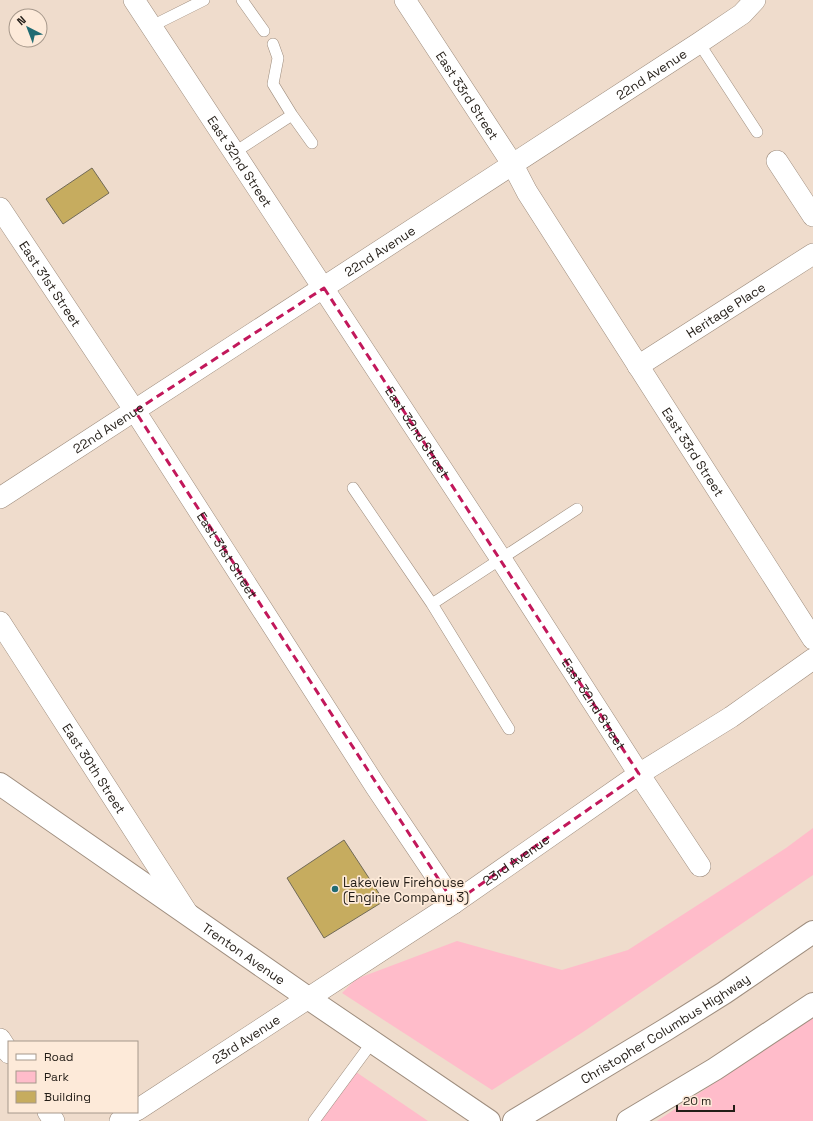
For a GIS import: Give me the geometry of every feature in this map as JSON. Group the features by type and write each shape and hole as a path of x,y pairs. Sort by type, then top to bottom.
{"main road":[{"name":"Trenton Avenue","path":"0,784 308,998 489,1121"},
{"name":"Christopher Columbus Highway","path":"514,1121 724,993 813,932"},
{"path":"628,1121 715,1068 813,1004"}],"street":[{"name":"East 32nd Street","path":"134,0 324,288 700,866"},
{"name":"East 33rd Street","path":"405,0 513,165 527,192 813,639"},
{"name":"22nd Avenue","path":"0,498 699,43 742,14 755,0"},
{"path":"777,161 813,216"},
{"name":"East 31st Street","path":"0,208 135,411 376,787 454,903"},
{"name":"Heritage Place","path":"638,366 813,254"},
{"name":"East 30th Street","path":"0,622 188,914"},
{"name":"23rd Avenue","path":"138,1109 454,903 639,774 731,717 813,659"},
{"path":"0,1039 8,1051"},
{"path":"120,1121 132,1113"}],"lane":[{"path":"152,26 204,0"},
{"path":"242,0 264,31"},
{"path":"699,43 757,132"},
{"path":"273,44 278,58 273,84 312,143"},
{"path":"235,152 292,114"},
{"path":"353,488 432,604 509,729"},
{"path":"432,604 577,509"},
{"path":"314,1121 372,1041"}],"highlighted area":[{"path":"324,288 639,774 454,903 135,411"}],"green space":[{"path":"813,828 813,875 583,1032 492,1090 342,993 356,979 457,941 562,970 628,950 786,848"},
{"path":"813,1018 813,1121 657,1121"},
{"path":"356,1072 428,1121 307,1121"}],"building":[{"path":"92,168 109,193 63,224 46,199"},
{"name":"Lakeview Firehouse (Engine Company 3)","path":"344,840 384,901 324,938 287,878"}],"place":[{"name":"Lakeview Firehouse (Engine Company 3)","path":"335,889"}]}
